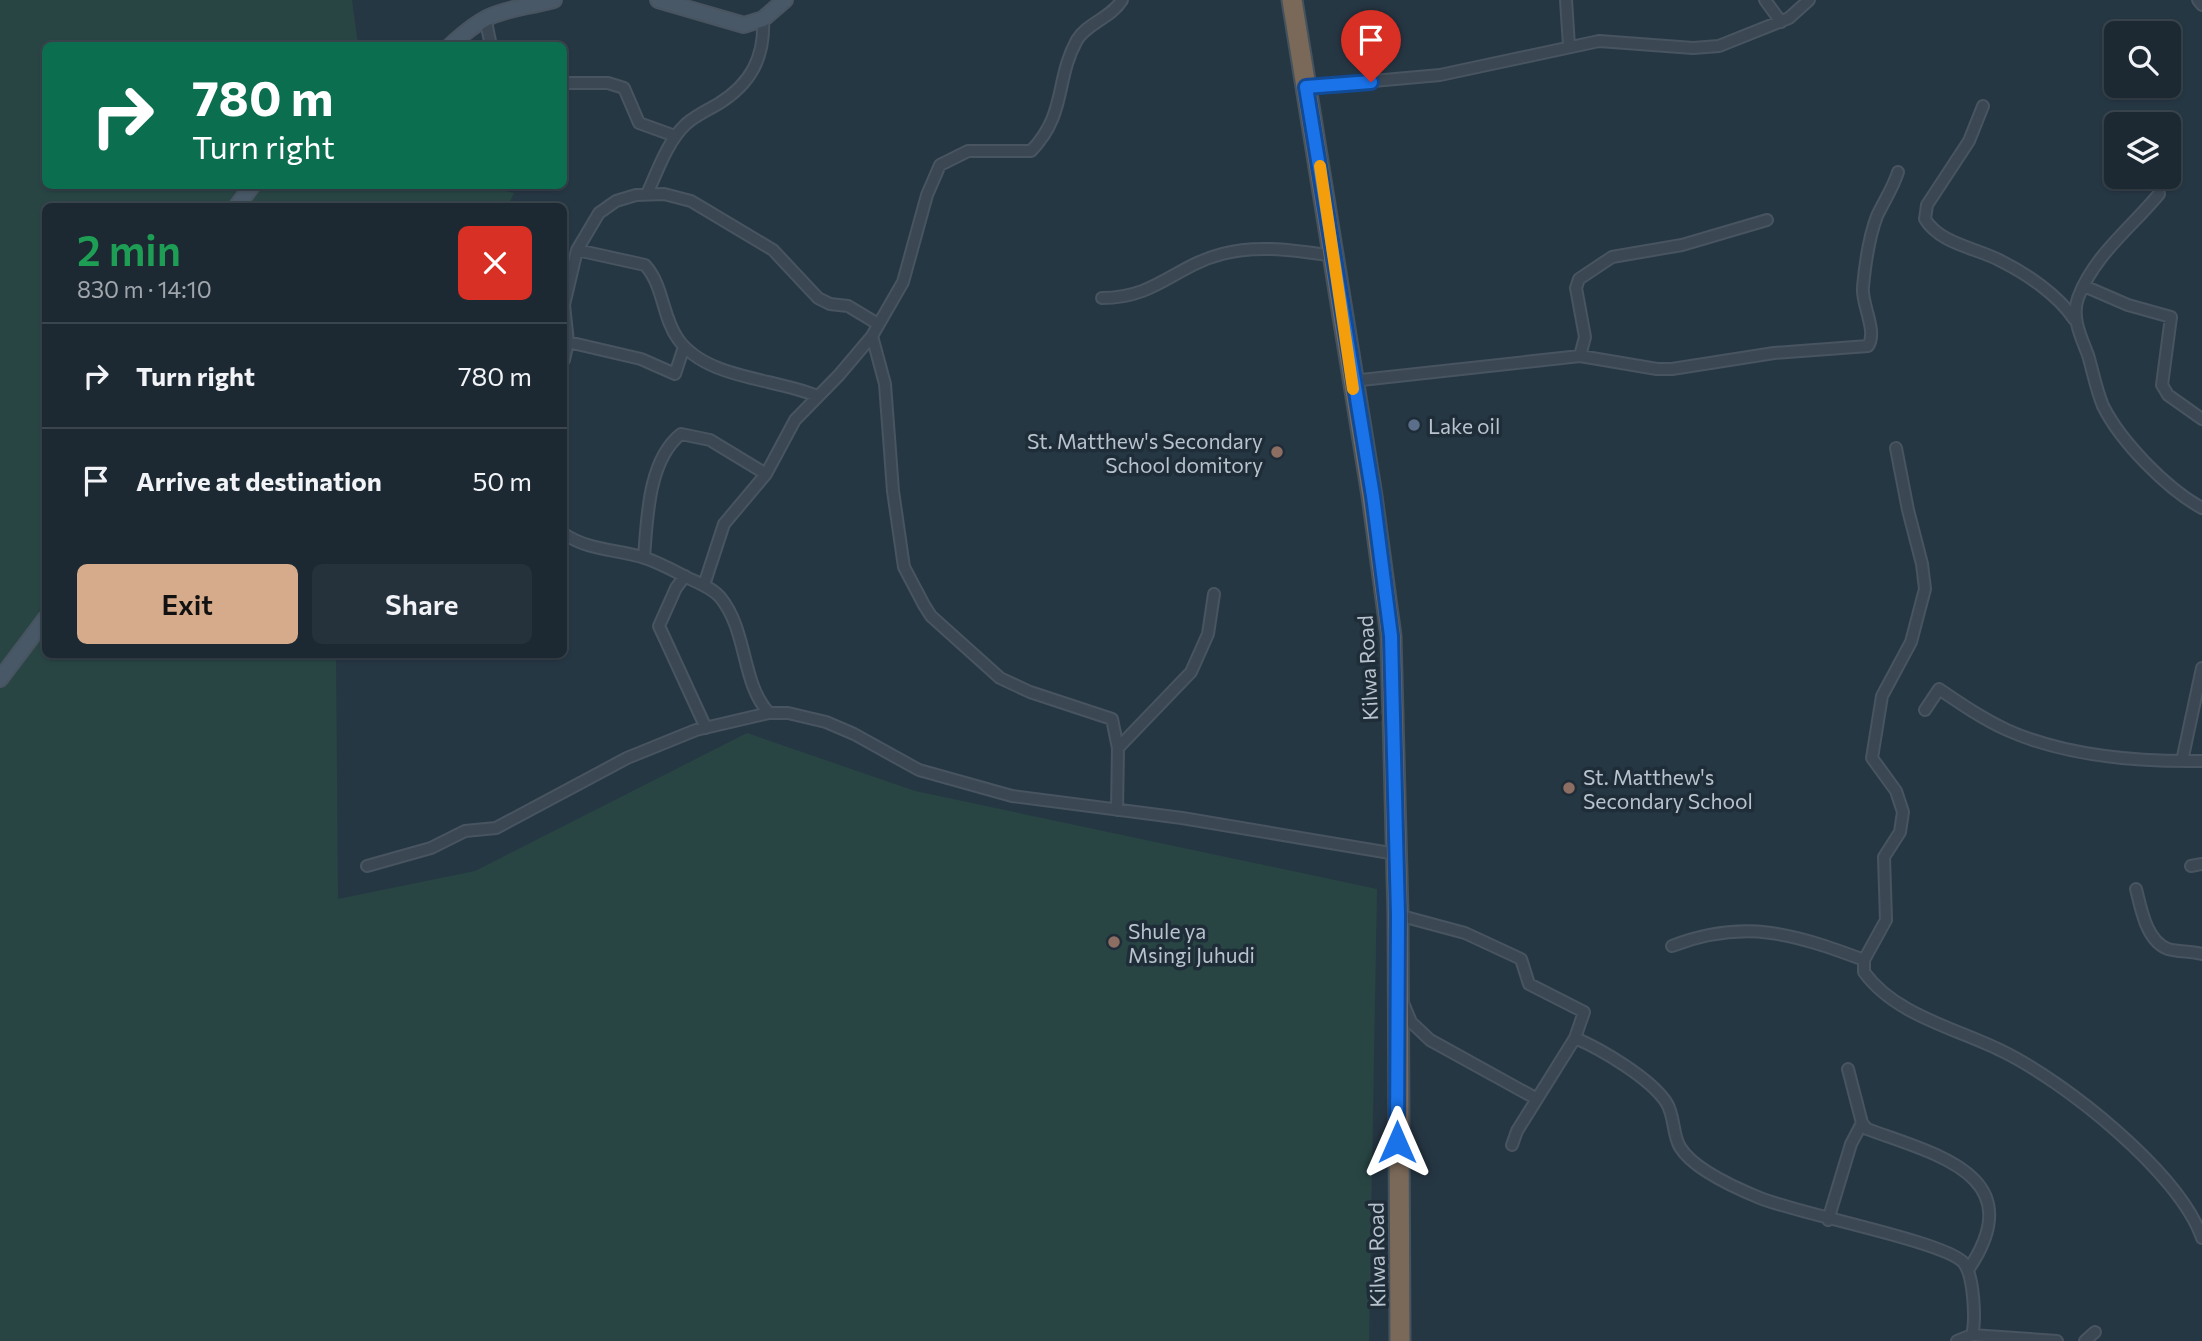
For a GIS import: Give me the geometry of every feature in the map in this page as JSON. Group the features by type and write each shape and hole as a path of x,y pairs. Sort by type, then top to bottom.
{"highway":[{"name":"Kilwa Road","path":"1292,0 1335,256 1352,381 1373,496 1391,636 1398,915 1396,988 1401,1341"}],"main road":[{"path":"455,42 485,17 512,4 554,0"},
{"path":"658,0 744,25 763,19 785,0"},
{"path":"0,679 42,623"}],"street":[{"path":"704,585 724,524 766,474 795,420 872,336 908,269 927,195 940,165 968,151 1031,150 1054,121 1067,67 1078,38 1111,13 1122,0"},
{"path":"1566,0 1569,46"},
{"path":"1765,0 1781,22"},
{"path":"1306,87 1440,75 1599,41 1693,48 1719,46 1781,22 1809,0"},
{"path":"2197,0 2202,5"},
{"path":"485,17 490,42"},
{"path":"648,194 675,136 686,124 721,102 744,82 764,44 763,19"},
{"path":"567,83 620,86 624,88 639,123 675,136"},
{"path":"1983,106 1969,141 1927,205 1925,219 1942,235 2005,262 2060,301 2076,321"},
{"path":"1352,381 1580,356 1663,369 1774,353 1869,345 1871,336 1862,291 1865,273 1877,216 1892,192 1898,172"},
{"path":"567,296 577,250 590,224 608,206 648,194 677,196 716,215 773,250 818,298 830,304 848,306 878,324"},
{"path":"2159,194 2134,225 2111,244 2084,286 2077,302 2076,321 2098,392 2114,424 2166,483 2202,508"},
{"path":"1580,356 1585,337 1576,288 1578,281 1590,270 1612,257 1682,246 1723,231 1767,220"},
{"path":"577,250 645,265 657,281 671,327 684,347 738,375 787,384 817,396"},
{"path":"1102,298 1133,296 1202,261 1242,250 1288,250 1335,256"},
{"path":"2084,286 2128,305 2172,317 2162,385 2168,395 2202,419"},
{"path":"567,330 567,346"},
{"path":"872,336 885,384 893,491 904,567 916,591 931,616 1000,678 1030,692 1112,719 1118,748 1117,810"},
{"path":"568,342 641,359 675,374 684,347"},
{"path":"644,558 648,517 661,463 669,445 681,434 703,437 766,474"},
{"path":"1896,448 1925,589 1911,642 1882,696 1872,758 1896,791 1903,812 1900,832 1884,857 1886,920 1864,960 1866,975 1918,1015 2002,1051 2059,1083 2175,1191 2191,1213 2202,1238"},
{"path":"567,536 592,548 644,558 704,585 724,602 744,645 754,692 769,713"},
{"path":"685,576 659,623 662,637 706,727"},
{"path":"1118,748 1191,672 1208,634 1214,594"},
{"path":"2182,761 2202,668"},
{"path":"1925,710 1939,689 1982,718 2032,740 2105,754 2202,761"},
{"path":"367,866 431,848 465,831 496,828 627,758 706,727 769,713 798,713 826,722 854,734 909,766 1012,796 1396,854"},
{"path":"2136,889 2146,926 2160,944 2167,949 2202,954"},
{"path":"1398,915 1465,933 1521,959 1529,984 1583,1010 1584,1016 1575,1038 1517,1131 1512,1145"},
{"path":"1672,946 1714,932 1769,931 1797,936 1864,960"},
{"path":"1396,988 1411,1022 1422,1034 1537,1099"},
{"path":"1575,1038 1616,1059 1665,1100 1679,1145 1703,1167 1743,1191 1828,1220 1947,1254 1963,1263 1968,1270 1974,1316 1972,1335"},
{"path":"1848,1069 1862,1123 1867,1129 1952,1161 1981,1186 1990,1215 1989,1228 1968,1270"},
{"path":"1828,1220 1851,1144 1862,1123"},
{"path":"1957,1341 1972,1335 2057,1341"}],"green space":[{"path":"0,0 352,0 358,42 42,42 42,189 497,189 514,193 509,203 42,203 42,658 336,658 338,899 475,871 747,733 915,791 1377,889 1369,1341 0,1341"}],"slow traffic":[{"path":"1320,166 1353,389"}],"place":[{"name":"Lake oil","path":"1414,425"},
{"name":"St. Matthew's Secondary School domitory","path":"1277,452"},
{"name":"St. Matthew's Secondary School","path":"1569,788"},
{"name":"Shule ya Msingi Juhudi","path":"1114,942"}],"route":[{"path":"1371,82 1306,87 1335,256 1352,381 1373,496 1391,636 1398,915 1397,1142"}]}
